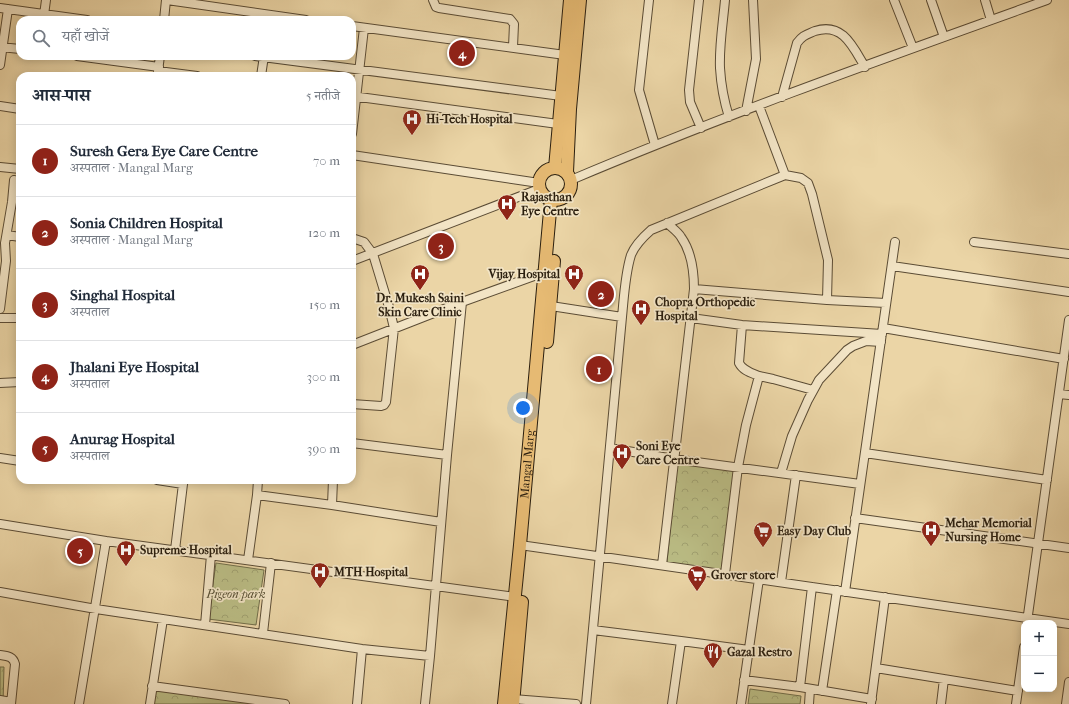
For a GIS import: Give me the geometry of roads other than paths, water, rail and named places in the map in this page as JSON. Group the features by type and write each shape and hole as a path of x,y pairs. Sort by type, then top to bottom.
{"main road":[{"path":"555,168 570,0"},
{"path":"569,176 563,170 555,168 544,172 540,177 539,186 545,197 555,200 566,197 572,186 569,176 570,109 580,0"},
{"name":"Mangal Marg","path":"509,701 515,597 524,546 545,272 555,200"},
{"name":"Mangal Marg","path":"509,701 524,546 551,306 555,200"}],"street":[{"path":"44,15 46,0"},
{"path":"165,16 167,0 183,1 264,16"},
{"path":"433,0 436,7 439,8 510,19 514,24 513,47"},
{"path":"649,0 640,90 656,145"},
{"path":"699,0 689,90 690,102 701,128"},
{"path":"725,0 721,36 720,69 723,95 729,117"},
{"path":"746,111 756,59 753,0"},
{"path":"894,0 913,48"},
{"path":"932,0 944,37"},
{"path":"985,0 991,20"},
{"path":"569,176 656,145 913,48 1047,0"},
{"path":"0,65 4,9 53,16"},
{"path":"356,27 565,55"},
{"path":"356,86 364,28"},
{"path":"782,98 797,43 803,36 821,30 834,30 842,33 849,40 865,66"},
{"path":"1,47 16,49"},
{"path":"120,60 158,71 159,60"},
{"path":"262,72 264,60"},
{"path":"286,60 561,96"},
{"path":"356,97 558,124"},
{"path":"0,106 16,108"},
{"path":"759,106 785,175"},
{"path":"356,156 539,186"},
{"path":"0,166 16,168"},
{"path":"586,704 622,317 628,269 632,254 651,230 785,175 794,176 802,178 808,183 812,194 828,260 827,300"},
{"path":"0,309 6,261 3,250 16,203 14,180"},
{"path":"356,260 539,186"},
{"path":"662,565 694,289 692,264 686,247 681,236 667,224"},
{"path":"7,235 16,236"},
{"path":"356,239 364,242 373,254 394,328 386,402 384,405 380,406 356,404"},
{"path":"822,691 855,518 895,242"},
{"path":"974,242 1069,254"},
{"path":"892,266 1069,292"},
{"path":"356,343 462,302 545,272"},
{"path":"694,289 827,300 886,303"},
{"path":"425,704 462,302"},
{"path":"551,306 622,317"},
{"path":"0,318 16,318"},
{"path":"691,318 742,325 882,334 1064,360"},
{"path":"524,546 885,597 1028,620 1069,320"},
{"path":"742,325 739,363 741,367 759,376 773,378 813,390"},
{"path":"781,473 792,436 819,380 852,346 882,334"},
{"path":"725,574 738,467 746,425 759,376"},
{"path":"0,383 16,382"},
{"path":"1059,394 1069,395"},
{"path":"356,444 447,455"},
{"path":"610,448 674,459 860,484"},
{"path":"865,453 1047,480"},
{"path":"0,458 16,460"},
{"path":"781,582 796,475"},
{"path":"175,550 183,484"},
{"path":"248,560 258,484"},
{"path":"332,505 333,484"},
{"path":"257,495 441,522"},
{"path":"855,518 1069,548"},
{"path":"0,524 106,541 515,597"},
{"path":"79,704 96,609 106,541"},
{"path":"205,625 211,555"},
{"path":"263,633 271,563"},
{"path":"741,704 759,579"},
{"path":"800,688 812,587"},
{"path":"0,592 96,609 362,649 430,656"},
{"path":"744,680 822,691 871,702 885,597"},
{"path":"150,704 162,619"},
{"path":"1057,623 1069,624"},
{"path":"593,630 748,650"},
{"path":"672,704 681,641"},
{"path":"357,704 362,649"},
{"path":"0,655 11,657 15,664 11,703 0,700"},
{"path":"1016,704 1023,656"},
{"path":"876,668 1018,691"},
{"path":"941,704 944,679"},
{"path":"1066,704 1069,682"},
{"path":"152,686 285,704"},
{"path":"809,704 810,689"},
{"path":"509,701 576,704"}],"place":[{"name":"Jhalani Eye Hospital","path":"462,53"},
{"name":"Hi-Tech Hospital","path":"412,136"},
{"name":"Rajasthan Eye Centre","path":"507,221"},
{"name":"Singhal Hospital","path":"441,246"},
{"name":"Dr. Mukesh Saini Skin Care Clinic","path":"420,291"},
{"name":"Vijay Hospital","path":"574,291"},
{"name":"Sonia Children Hospital","path":"601,294"},
{"name":"Chopra Orthopedic Hospital","path":"641,326"},
{"name":"Suresh Gera Eye Care Centre","path":"599,369"},
{"name":"Soni Eye Care Centre","path":"622,470"},
{"name":"Mehar Memorial Nursing Home","path":"931,547"},
{"name":"Easy Day Club","path":"763,548"},
{"name":"Anurag Hospital","path":"80,551"},
{"name":"Supreme Hospital","path":"126,567"},
{"name":"MTH Hospital","path":"320,589"},
{"name":"Grover store","path":"697,592"},
{"name":"Gazal Restro","path":"713,669"}],"park label":[{"name":"Pigeon park","path":"236,594"}]}
